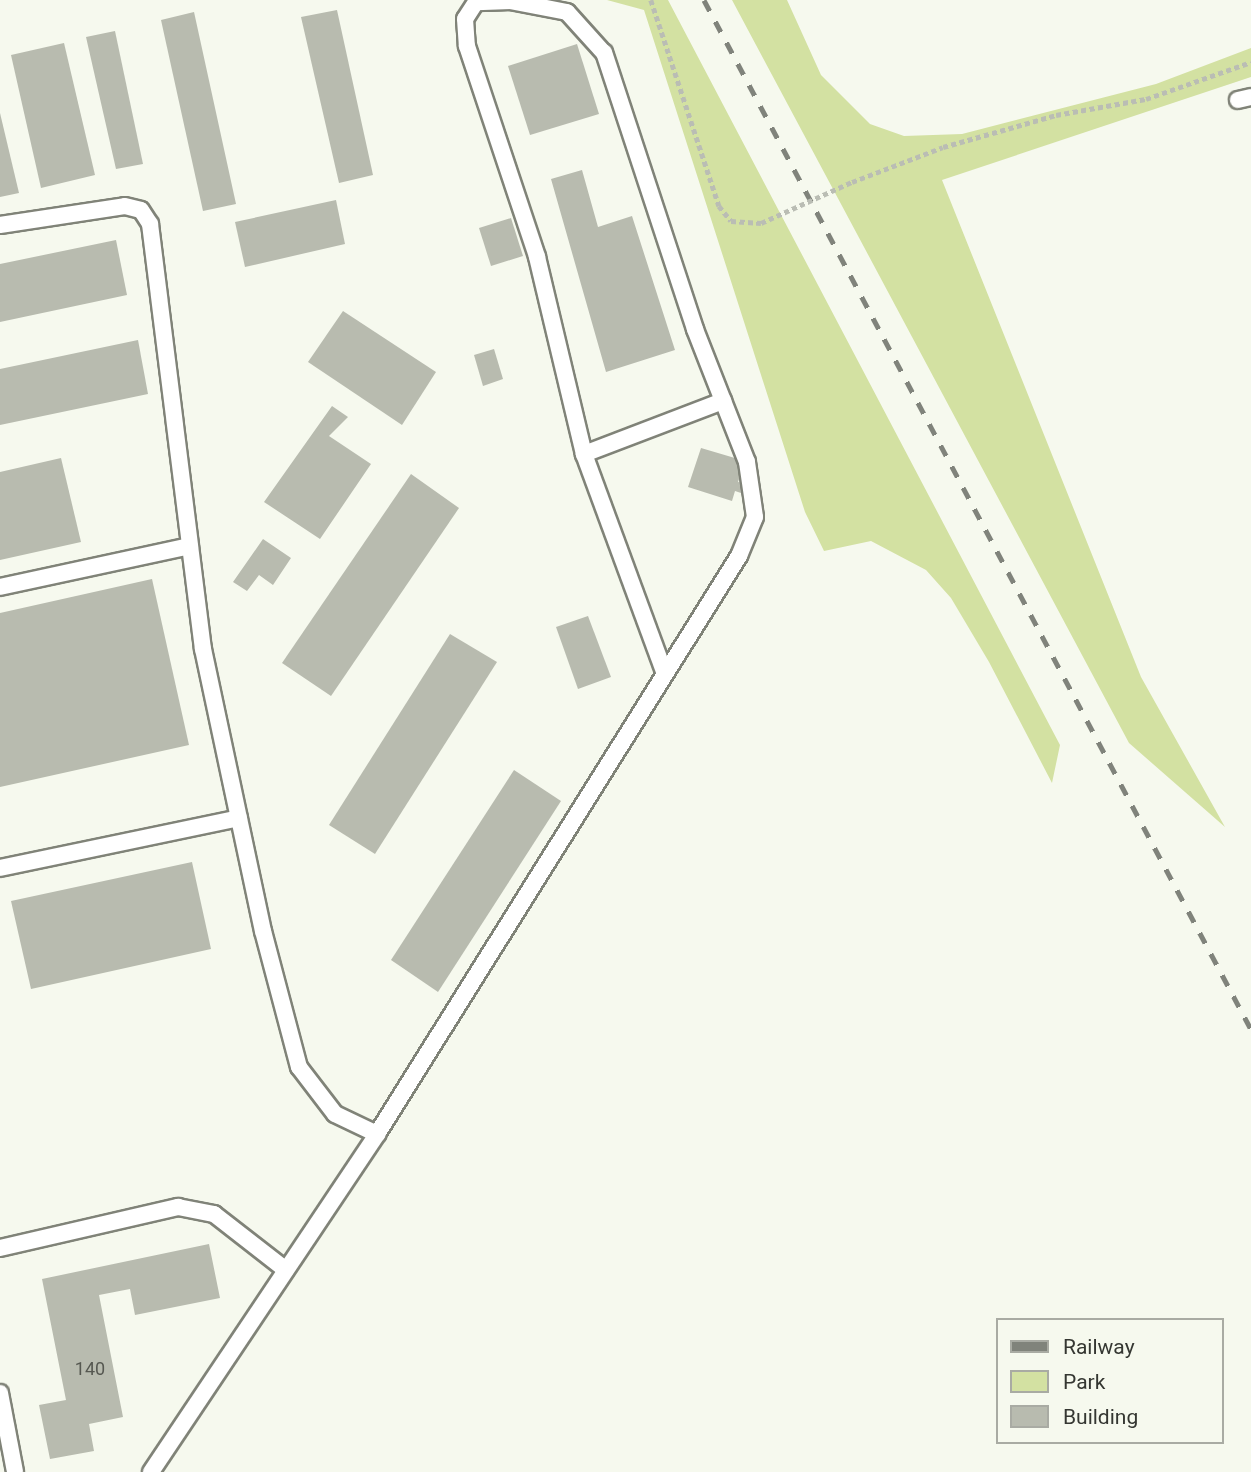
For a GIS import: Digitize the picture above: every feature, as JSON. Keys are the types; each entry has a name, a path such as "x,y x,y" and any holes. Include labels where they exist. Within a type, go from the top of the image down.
{"lane":[{"path":"151,1472 377,1134 739,556 755,517 747,462 723,401 604,53 567,12 512,1 476,2 465,19 467,46 537,257 584,454 664,672"},
{"path":"0,225 125,206 141,211 150,224 203,649 239,818 299,1067 335,1114 377,1134"},
{"path":"584,454 723,401"},
{"path":"0,587 190,546"},
{"path":"0,868 239,818"},
{"path":"0,1248 178,1208 214,1214 286,1270"},
{"path":"0,1393 15,1472"}],"path":[{"path":"651,0 719,206 731,221 761,223 883,170 1056,115 1146,99 1251,62"}],"green space":[{"path":"607,0 668,0 1060,745 1052,783 989,662 951,598 926,570 871,541 824,551 805,512 644,10"},
{"path":"732,0 787,0 821,75 870,124 904,136 962,134 1156,84 1251,48 1251,77 942,180 1141,677 1225,827 1129,743"}],"building":[{"path":"337,10 373,175 339,183 301,17"},
{"path":"194,12 236,204 203,211 161,20"},
{"path":"115,31 143,164 116,169 86,37"},
{"path":"64,43 95,175 41,188 11,55"},
{"path":"577,44 599,114 530,135 508,66"},
{"path":"0,113 19,193 0,197"},
{"path":"582,170 598,227 632,216 675,350 606,372 551,179"},
{"path":"336,200 345,244 245,267 235,222"},
{"path":"511,218 523,256 491,266 479,228"},
{"path":"116,240 127,295 0,322 0,264"},
{"path":"343,311 436,372 402,425 308,362"},
{"path":"138,340 148,394 0,425 0,369"},
{"path":"494,349 503,379 483,386 474,355"},
{"path":"332,406 348,417 329,436 371,464 320,539 264,502"},
{"path":"701,448 745,461 738,482 747,484 744,494 735,491 732,501 688,487"},
{"path":"61,458 81,542 0,560 0,472"},
{"path":"411,474 459,508 331,696 282,663"},
{"path":"263,539 291,558 273,585 259,575 247,591 233,582"},
{"path":"152,579 189,745 0,787 0,613"},
{"path":"588,616 611,677 578,689 556,627"},
{"path":"450,634 497,662 375,854 329,825"},
{"path":"514,770 561,801 438,992 391,960"},
{"path":"192,862 211,949 31,989 11,901"},
{"path":"209,1244 220,1298 135,1315 130,1289 99,1295 123,1417 89,1424 94,1451 50,1459 39,1405 66,1400 42,1279"}],"railway":[{"path":"704,0 1251,1029"}]}
